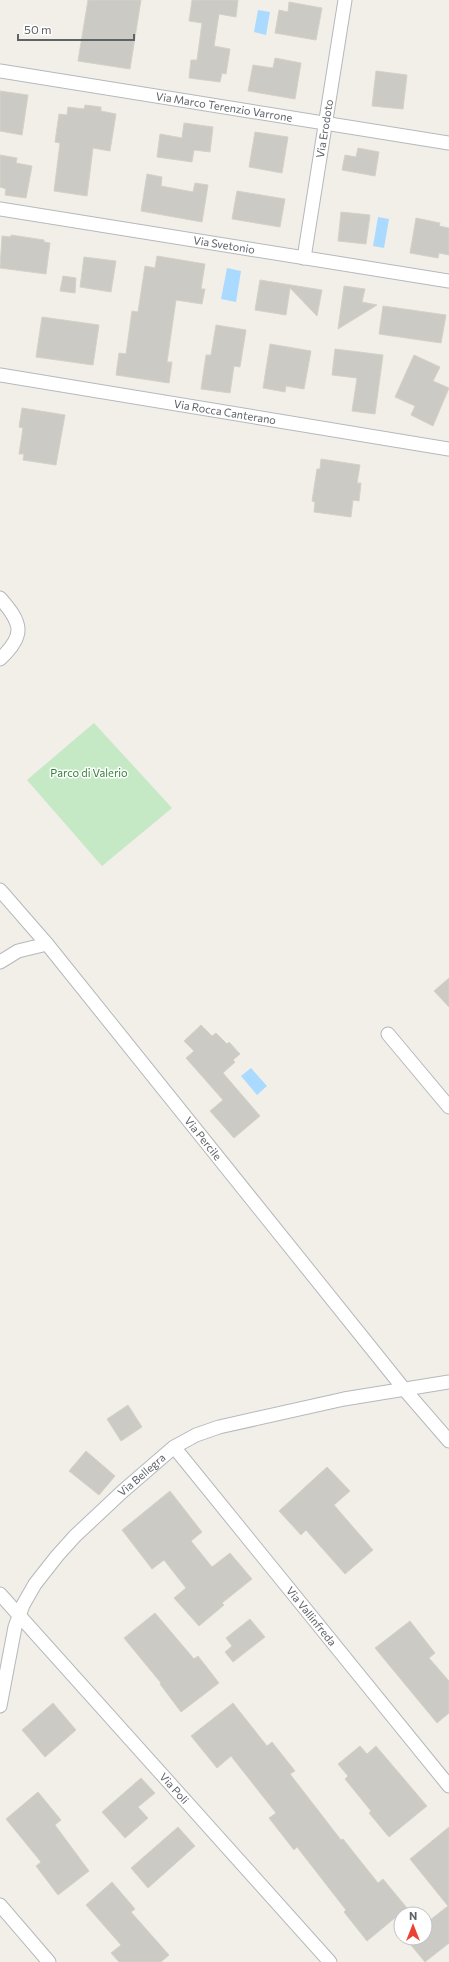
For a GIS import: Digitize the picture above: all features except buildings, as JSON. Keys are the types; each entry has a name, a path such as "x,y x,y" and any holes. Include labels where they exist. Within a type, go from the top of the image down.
{"street":[{"name":"Via Erodoto","path":"304,258 345,0"},
{"name":"Via Marco Terenzio Varrone","path":"0,71 449,143"},
{"name":"Via Svetonio","path":"0,209 449,281"},
{"name":"Via Rocca Canterano","path":"0,375 449,449"},
{"path":"0,598 15,617 19,626 17,640 0,659"},
{"name":"Via Percile","path":"0,890 47,944 404,1389 449,1441"},
{"path":"0,962 18,951 47,944"},
{"path":"388,1034 449,1107"},
{"name":"Via Bellegra","path":"0,1706 10,1650 19,1615 35,1584 57,1556 112,1501 174,1447 189,1438 212,1429 344,1399 449,1382"},
{"name":"Via Vallinfreda","path":"174,1447 449,1786"},
{"name":"Via Poli","path":"0,1594 330,1962"},
{"path":"0,1905 49,1962"}],"green space":[{"name":"Parco di Valerio","path":"94,723 172,808 102,866 27,780"}],"water":[{"path":"258,10 270,12 266,35 254,32"},
{"path":"378,217 389,219 384,248 373,246"},
{"path":"227,268 241,271 236,302 221,299"},
{"path":"251,1068 267,1086 257,1095 241,1076"}]}
